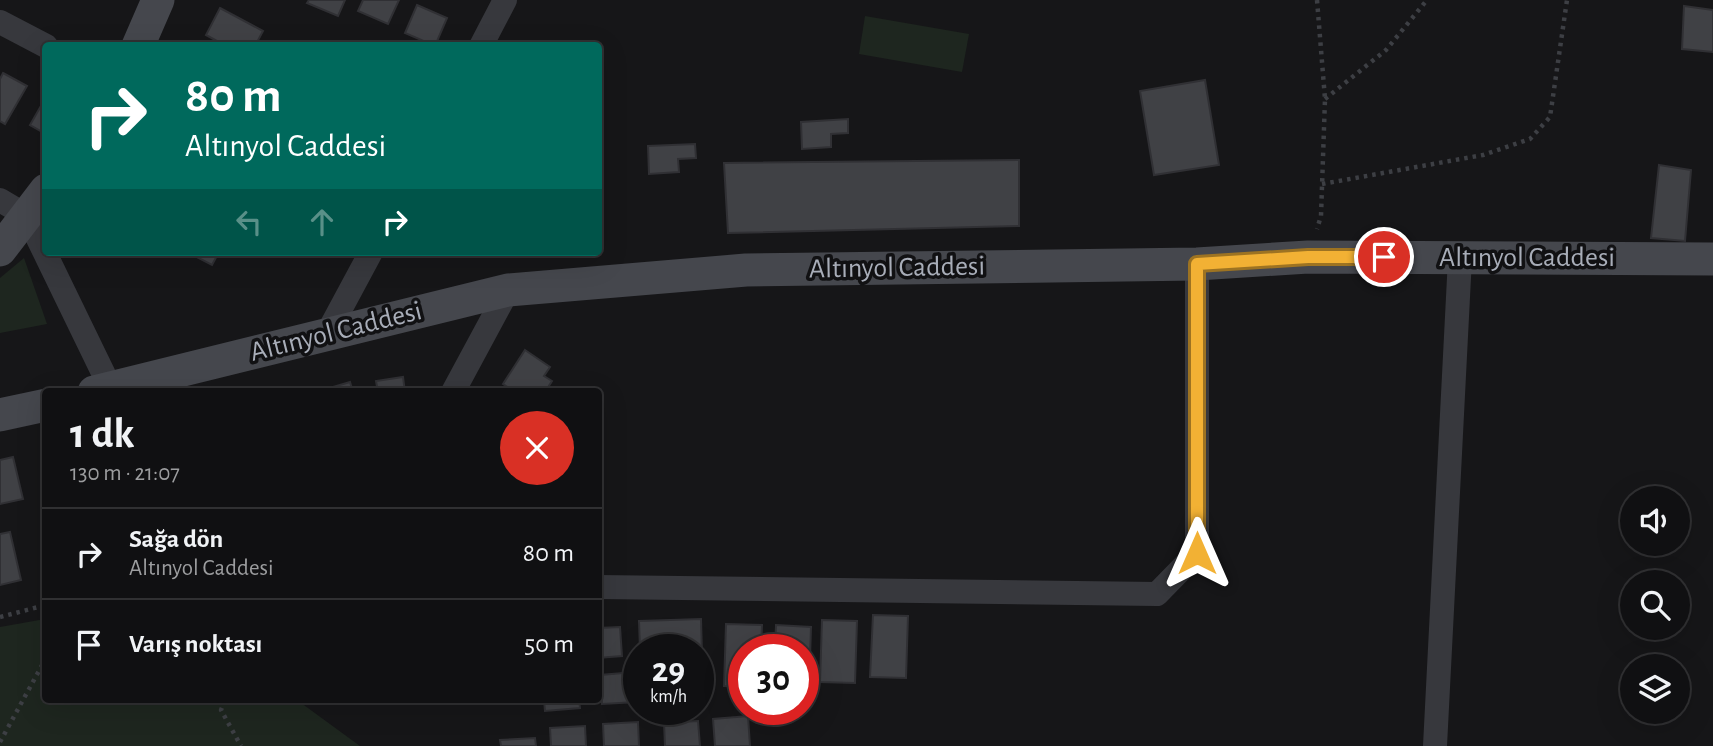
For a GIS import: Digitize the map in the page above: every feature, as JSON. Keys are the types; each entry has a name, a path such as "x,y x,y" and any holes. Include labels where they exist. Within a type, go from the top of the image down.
{"main road":[{"path":"140,42 158,0"},
{"path":"0,250 24,202"},
{"name":"Altınyol Caddesi","path":"110,388 508,290 746,270 1197,264 1308,257 1713,259"},
{"path":"0,415 42,406"}],"street":[{"path":"483,42 505,0"},
{"path":"0,22 42,44"},
{"path":"24,202 42,245"},
{"path":"46,256 101,388"},
{"path":"327,334 369,256"},
{"path":"1435,746 1460,258"},
{"path":"602,587 1157,594 1197,553 1197,264"},
{"path":"455,388 508,290"}],"path":[{"path":"1308,257 1321,216 1325,99 1317,0"},
{"path":"1325,99 1386,50 1427,0"},
{"path":"1322,184 1483,155 1530,139 1550,117 1567,0"},
{"path":"0,617 42,606"},
{"path":"0,742 42,665"},
{"path":"224,703 221,710 241,746"}],"shaded area":[{"path":"865,16 969,34 962,72 859,54"},
{"path":"24,258 47,324 0,333 0,278"},
{"path":"42,620 42,703 301,703 360,746 0,746 0,627"}],"building":[{"path":"309,0 345,0 338,16 307,3"},
{"path":"363,0 399,0 388,24 358,11"},
{"path":"417,5 447,18 437,42 426,42 405,33"},
{"path":"1684,6 1713,10 1713,52 1682,49"},
{"path":"220,8 263,31 257,42 219,42 206,35"},
{"path":"3,73 27,86 5,124 0,121 0,79"},
{"path":"1205,80 1219,165 1154,175 1140,91"},
{"path":"42,104 42,132 30,125"},
{"path":"848,119 848,133 831,134 831,147 802,149 801,122"},
{"path":"695,144 696,158 678,159 679,172 649,174 648,146"},
{"path":"1019,160 1019,226 728,233 724,163"},
{"path":"1659,165 1691,170 1685,241 1651,238"},
{"path":"195,256 217,256 212,265"},
{"path":"525,350 550,367 544,376 552,381 548,388 509,388 503,384"},
{"path":"403,377 404,388 377,388 376,381"},
{"path":"350,382 352,388 330,388"},
{"path":"13,457 23,499 0,504 0,460"},
{"path":"10,532 21,580 0,585 0,534"},
{"path":"873,615 908,616 906,678 870,677"},
{"path":"701,619 701,634 639,634 639,621"},
{"path":"822,620 857,621 855,683 820,682"},
{"path":"726,624 762,625 762,634 728,634 728,686 724,686"},
{"path":"776,625 811,627 811,634 776,634"},
{"path":"620,627 622,656 602,658 602,628"},
{"path":"623,673 623,703 602,703 602,675"},
{"path":"544,703 579,703 580,708 545,711"},
{"path":"728,718 728,725 749,725 750,746 715,746 714,719"},
{"path":"603,724 638,725 639,746 604,746"},
{"path":"664,725 698,725 700,746 665,746"},
{"path":"585,726 586,746 551,746 550,728"},
{"path":"535,738 536,746 501,746 500,740"}],"route":[{"path":"1197,553 1197,264 1308,257 1384,257"}]}
